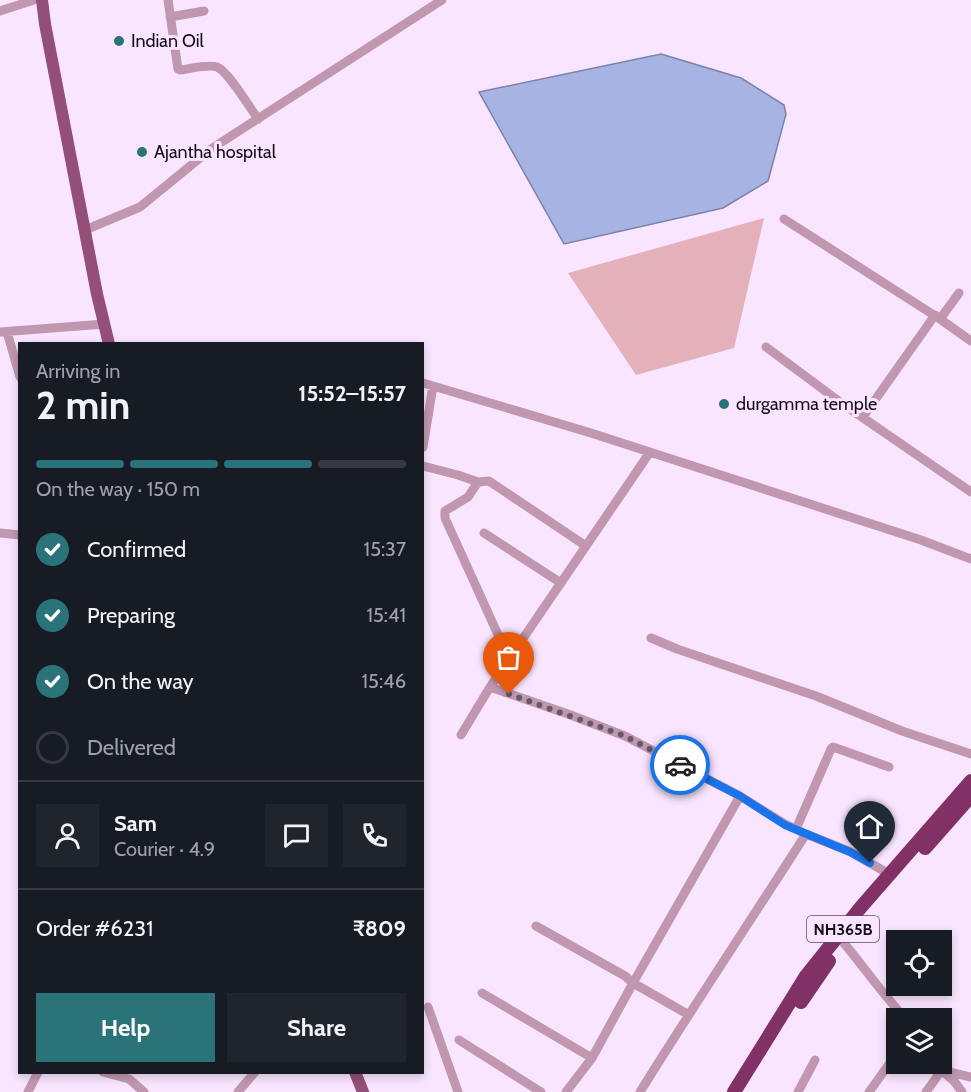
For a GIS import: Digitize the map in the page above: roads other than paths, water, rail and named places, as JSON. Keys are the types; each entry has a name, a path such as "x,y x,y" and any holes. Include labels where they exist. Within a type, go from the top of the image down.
{"highway":[{"name":"NH365B","path":"734,1092 806,976 861,907 971,781"},
{"name":"NH365B","path":"744,1092 807,992 843,942 968,804"}],"main road":[{"path":"42,0 97,294 109,342"},
{"path":"357,1074 363,1092"}],"street":[{"path":"0,11 34,0"},
{"path":"168,0 178,69 215,66 221,68 258,119"},
{"path":"85,230 140,207 211,149 442,0"},
{"path":"170,17 204,11"},
{"path":"784,219 938,317 971,341"},
{"path":"863,417 938,317 959,293"},
{"path":"18,371 4,332 105,324"},
{"path":"766,347 971,491"},
{"path":"424,435 428,385 591,433 910,536 971,559"},
{"path":"461,735 490,687 650,452"},
{"path":"424,466 478,482 489,481 586,546"},
{"path":"478,482 468,497 445,511 445,518 510,659"},
{"path":"0,533 18,536"},
{"path":"484,533 561,583"},
{"path":"651,638 816,696 902,731 971,754"},
{"path":"490,687 625,736 740,796 767,814 806,834 850,852 889,874"},
{"path":"796,829 833,747 889,767"},
{"path":"566,1092 592,1058 740,796"},
{"path":"640,1092 806,834"},
{"path":"536,926 689,1015"},
{"path":"843,942 897,1008"},
{"path":"483,993 592,1058"},
{"path":"428,1007 458,1092"},
{"path":"459,1040 541,1092"},
{"path":"798,1092 815,1060"},
{"path":"869,1092 886,1068"},
{"path":"952,1070 971,1077"},
{"path":"28,1092 37,1074"},
{"path":"110,1074 129,1079 144,1092"},
{"path":"238,1092 253,1074"},
{"path":"926,1092 936,1074"},
{"path":"948,1074 962,1092"},
{"path":"521,1092 527,1083"}],"water":[{"path":"661,54 741,78 784,105 786,114 768,181 723,208 564,244 479,92"}],"place":[{"name":"Indian Oil","path":"119,41"},
{"name":"Ajantha hospital","path":"142,152"},
{"name":"durgamma temple","path":"724,404"}]}
